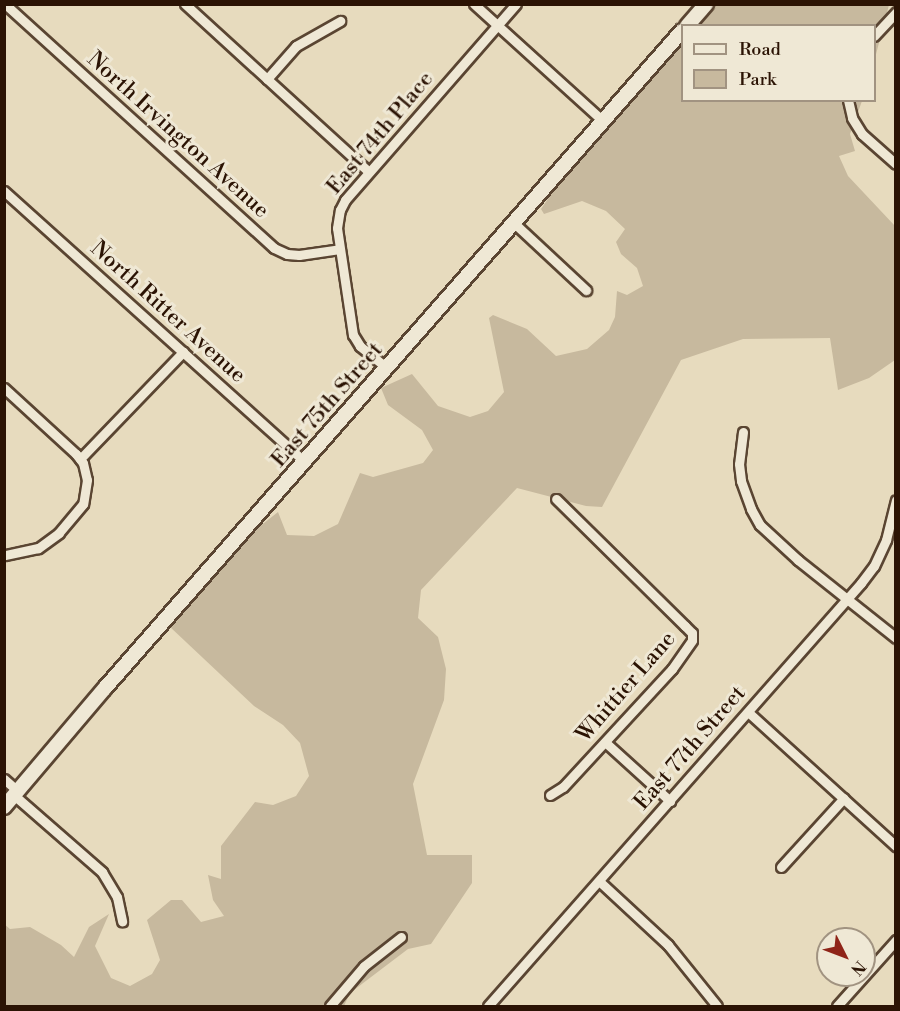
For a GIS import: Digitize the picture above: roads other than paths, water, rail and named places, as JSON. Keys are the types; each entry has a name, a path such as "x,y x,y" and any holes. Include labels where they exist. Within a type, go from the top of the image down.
{"street":[{"name":"North Irvington Avenue","path":"5,4 274,248 287,255 340,249"},
{"path":"185,4 369,172"},
{"path":"474,4 603,121"},
{"name":"East 74th Place","path":"387,368 360,346 353,335 337,228 340,210 369,172 516,4"},
{"path":"689,24 706,4"},
{"path":"876,34 896,12"},
{"path":"267,79 299,44 340,21"},
{"name":"East 75th Street","path":"4,807 101,693 681,32"},
{"path":"848,102 852,118 862,135 896,164"},
{"name":"North Ritter Avenue","path":"4,190 305,462"},
{"path":"513,222 586,290"},
{"path":"80,459 183,352"},
{"path":"4,388 80,459 87,480 85,500 76,515 59,533 38,548 4,555"},
{"path":"743,432 740,449 741,482 757,520 771,537 896,638"},
{"name":"Whittier Lane","path":"550,795 561,789 672,669 692,640 692,633 556,499"},
{"name":"East 77th Street","path":"488,1006 847,599 877,560 886,540 896,500"},
{"path":"748,712 896,846"},
{"path":"605,742 670,801"},
{"path":"4,779 17,794 102,872 117,897 122,921"},
{"path":"781,867 844,798"},
{"path":"599,881 668,945 717,1006"},
{"path":"330,1006 364,966 401,936"},
{"path":"837,1006 896,940"}]}
